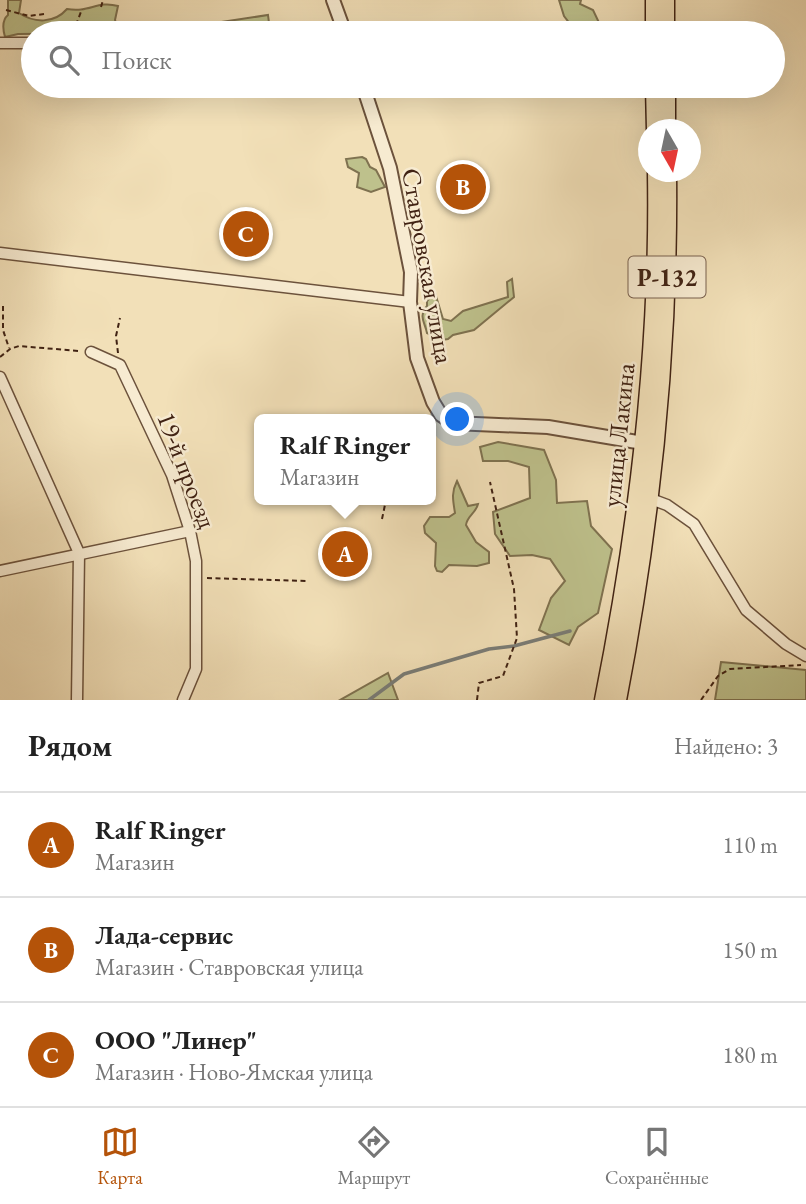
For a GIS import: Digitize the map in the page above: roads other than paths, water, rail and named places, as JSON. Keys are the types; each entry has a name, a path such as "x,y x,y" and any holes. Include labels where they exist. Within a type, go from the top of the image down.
{"highway":[{"path":"654,0 654,21"},
{"path":"666,0 666,21"},
{"path":"654,98 655,119"},
{"path":"667,98 667,119"},
{"name":"улица Лакина","path":"603,700 629,558 650,379 657,237 656,182"},
{"name":"улица Лакина","path":"618,700 634,618 651,499 663,382 668,182"}],"street":[{"path":"332,0 340,21"},
{"path":"0,44 21,43"},
{"name":"Ставровская улица","path":"367,98 390,168 411,272 410,302 417,358 433,402 441,415 453,423 548,427 643,443"},
{"path":"0,253 410,302"},
{"name":"19-й проезд","path":"90,352 120,365 172,475 190,531 196,561 196,669 183,700"},
{"path":"0,377 79,553 77,700"},
{"path":"651,499 667,505 694,524 746,610 786,645 806,656"},
{"path":"0,571 190,531"}],"waterway":[{"path":"369,700 404,674 489,649 514,646 570,631"}],"place":[{"name":"Лада-сервис","path":"463,187"},
{"name":"ООО \"Линер\"","path":"246,234"},
{"name":"Ralf Ringer","path":"345,554"}]}
